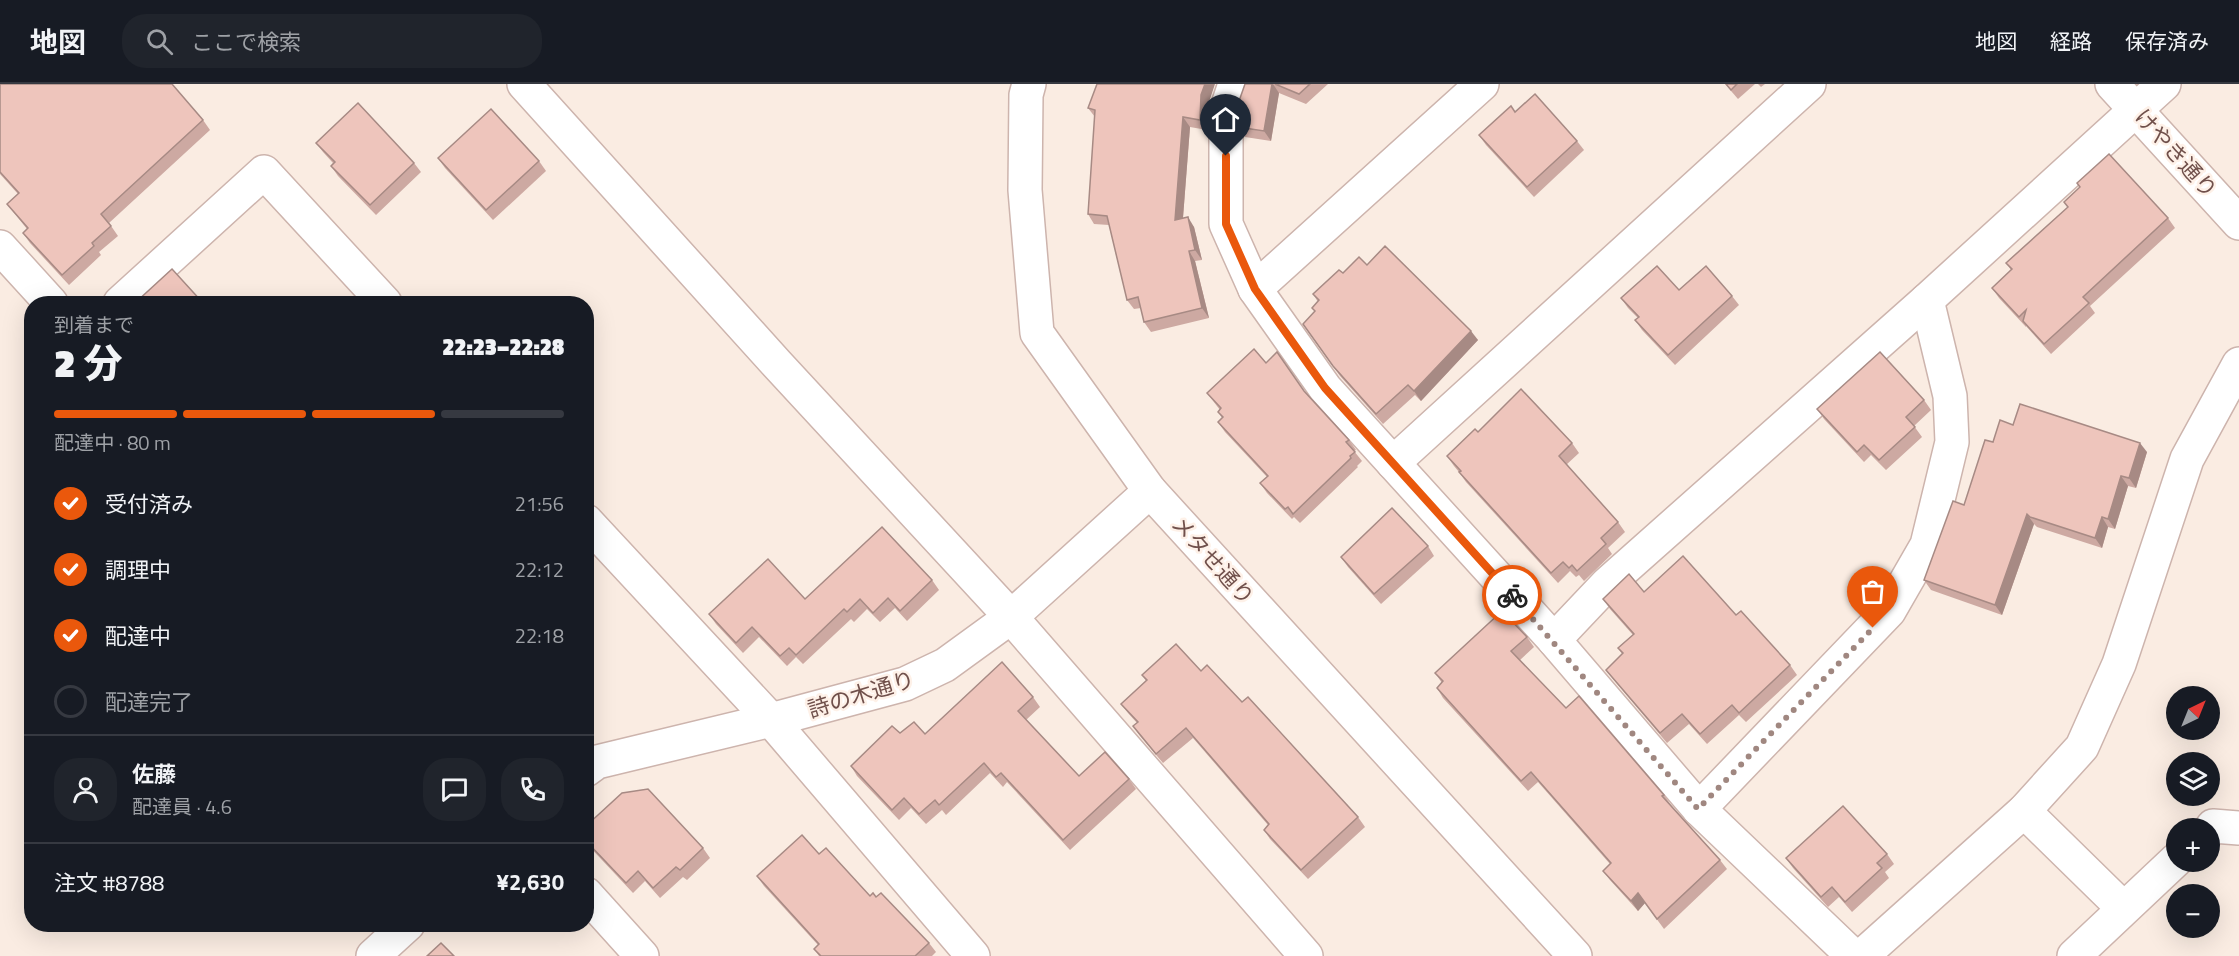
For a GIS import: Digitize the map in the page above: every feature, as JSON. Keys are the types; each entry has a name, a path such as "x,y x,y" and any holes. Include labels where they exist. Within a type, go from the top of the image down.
{"street":[{"path":"524,84 777,364 1011,617 1306,956"},
{"name":"メタせ通り","path":"1029,84 1026,95 1025,190 1037,333 1150,491 1575,956"},
{"path":"1235,84 1226,111 1226,224 1255,289 1325,388 1554,640 1698,809 1853,956"},
{"path":"1255,289 1482,84"},
{"path":"1393,463 1809,84"},
{"name":"けやき通り","path":"2112,84 2239,223"},
{"path":"1554,640 1607,584 1927,300 2164,84"},
{"path":"128,296 264,172 379,296"},
{"path":"0,247 45,296"},
{"path":"1698,809 1889,611 1927,544 1952,442 1950,396 1927,300"},
{"path":"1862,956 2024,812 2082,747 2119,664 2187,459 2239,364"},
{"name":"詩の木通り","path":"594,764 905,684 945,665 1011,617 1150,491"},
{"path":"594,530 771,720 974,956"},
{"path":"2024,812 2123,908"},
{"path":"2220,827 2239,828"},
{"path":"2074,956 2166,869"},
{"path":"594,903 642,956"},
{"path":"373,956 399,932"}],"building":[{"path":"0,84 172,84 203,120 101,214 111,226 92,243 94,246 62,275 23,233 28,228 7,204 19,193 0,172"},
{"path":"1097,84 1205,84 1201,95 1200,120 1183,117 1175,220 1188,217 1195,250 1189,251 1202,308 1144,322 1138,297 1127,300 1107,216 1088,214 1095,110 1088,108"},
{"path":"1245,84 1272,84 1264,131 1238,127 1238,104"},
{"path":"1275,84 1310,84 1299,94"},
{"path":"1726,84 1737,84 1731,90"},
{"path":"1535,94 1577,141 1527,187 1479,135 1511,106 1515,112"},
{"path":"358,103 414,163 370,205 331,166 335,162 316,143"},
{"path":"491,109 539,161 486,210 438,158"},
{"path":"2109,154 2168,218 2083,297 2089,303 2044,344 2023,321 2026,310 2019,317 1992,288 2012,269 2006,263 2068,207 2064,202 2080,187 2077,183"},
{"path":"1385,246 1471,331 1414,391 1408,385 1376,414 1333,366 1303,324 1315,311 1312,308 1319,300 1313,294 1339,270 1343,273 1359,257 1367,265"},
{"path":"1657,266 1679,290 1706,266 1732,296 1668,355 1635,320 1639,317 1621,298"},
{"path":"172,269 197,296 143,296"},
{"path":"1254,349 1266,363 1277,352 1304,391 1349,440 1346,442 1355,452 1293,514 1288,507 1285,509 1260,483 1268,476 1218,422 1223,417 1218,412 1221,408 1207,393"},
{"path":"1880,352 1924,400 1906,417 1915,427 1879,460 1864,445 1857,452 1817,409"},
{"path":"1521,389 1572,443 1559,456 1618,522 1601,538 1606,544 1577,571 1572,565 1569,568 1563,562 1551,573 1447,456 1475,429 1478,432"},
{"path":"2020,404 2140,443 2129,478 2121,476 2108,519 2102,517 2095,538 2030,517 2027,514 1995,605 1924,580 1953,501 1964,505 1985,440 1993,442 2000,420 2013,425"},
{"path":"1392,508 1428,546 1374,594 1341,557"},
{"path":"882,527 932,580 900,611 888,598 873,613 860,599 847,612 844,609 796,655 789,648 780,656 752,627 736,643 709,614 768,559 805,599"},
{"path":"1683,556 1736,615 1741,611 1790,665 1739,713 1732,705 1700,734 1682,714 1660,733 1606,670 1623,653 1618,648 1634,634 1603,599 1629,574 1644,592"},
{"path":"1502,611 1527,637 1511,651 1566,708 1579,696 1664,795 1662,796 1720,860 1657,919 1638,893 1631,901 1603,871 1611,863 1531,772 1521,781 1437,688 1443,681 1435,673"},
{"path":"1176,644 1201,671 1207,665 1242,702 1248,697 1358,817 1301,870 1264,830 1269,824 1186,728 1156,754 1133,726 1138,722 1121,704 1147,680 1142,675"},
{"path":"1002,662 1033,697 1018,711 1079,776 1105,752 1129,779 1063,840 1001,773 996,777 984,763 939,805 935,800 919,814 904,798 892,810 851,766 892,726 900,733 914,722 925,734"},
{"path":"648,789 703,848 680,870 676,867 653,888 638,871 626,883 594,849 594,819 622,793"},
{"path":"1843,806 1887,854 1877,863 1882,868 1845,902 1832,887 1821,897 1786,858"},
{"path":"802,835 819,854 826,848 870,896 873,893 876,897 881,893 929,943 915,956 821,956 814,949 819,944 757,876"},
{"path":"441,943 454,956 427,956"}],"way so far":[{"path":"1512,595 1554,640 1698,809 1873,628"}],"route":[{"path":"1226,156 1226,224 1255,289 1325,388 1512,595"}]}
